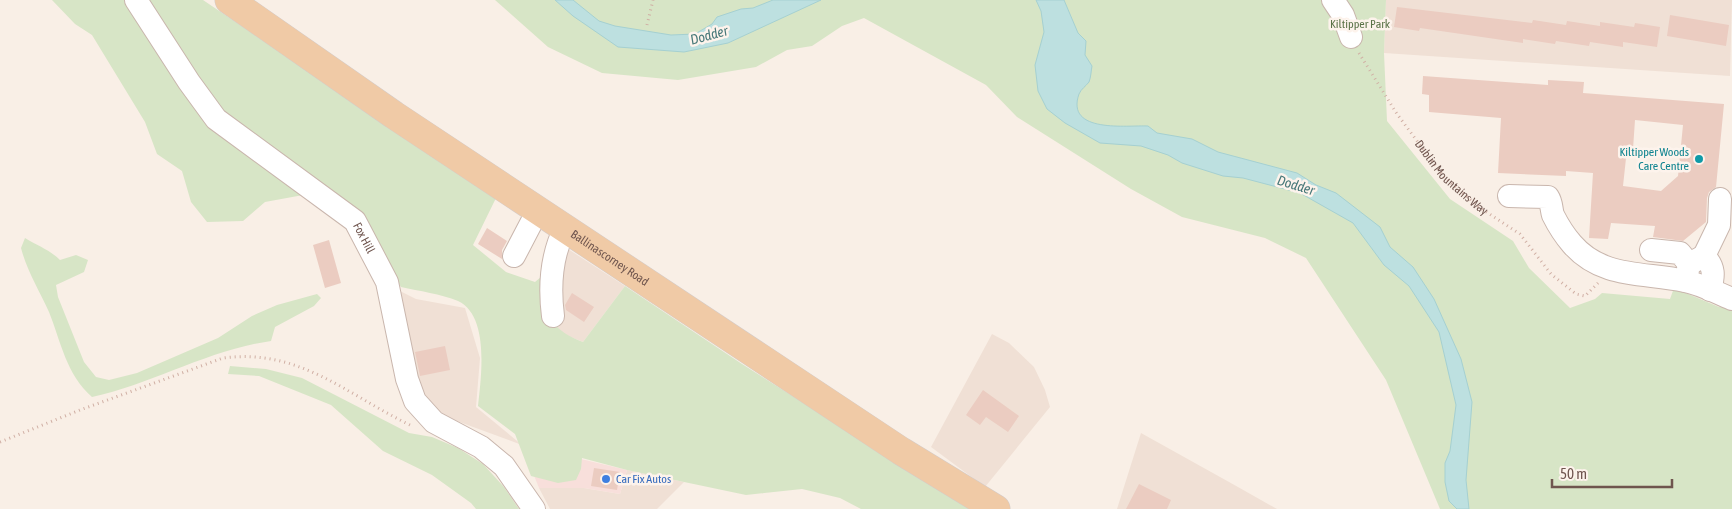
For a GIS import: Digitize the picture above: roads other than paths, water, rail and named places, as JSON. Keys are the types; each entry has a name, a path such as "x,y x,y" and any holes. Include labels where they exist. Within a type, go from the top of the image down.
{"main road":[{"name":"Ballinascorney Road","path":"229,0 394,115 901,451 996,509"}],"street":[{"name":"Fox Hill","path":"136,0 189,82 216,119 355,221 387,282 407,379 416,401 434,422 481,447 504,466 534,509"},
{"path":"1333,0 1343,15 1351,37"},
{"path":"1509,196 1548,197 1551,202 1552,214 1578,251 1605,268 1616,272 1693,267"},
{"path":"1693,267 1719,225 1720,199"},
{"path":"514,256 538,210"},
{"path":"553,316 550,294 554,256 565,228"},
{"path":"1651,250 1680,253 1710,290 1732,299"}],"water":[{"name":"Dodder","path":"555,0 573,0 599,21 615,26 671,35 695,34 712,24 717,17 741,9 753,8 773,0 821,0 728,43 684,52 618,47 573,16"},
{"name":"Dodder","path":"1036,0 1064,0 1078,33 1086,41 1085,55 1092,66 1089,82 1079,94 1077,107 1081,116 1101,125 1148,126 1157,133 1192,139 1218,152 1297,173 1316,185 1336,193 1380,227 1390,247 1413,267 1434,299 1461,359 1472,402 1466,480 1469,509 1457,509 1449,501 1445,482 1445,463 1450,451 1456,405 1439,332 1409,286 1384,265 1353,223 1300,193 1243,178 1223,176 1182,163 1168,155 1141,146 1100,143 1065,123 1047,109 1038,91 1035,65 1044,32 1041,11"}],"place":[{"name":"Kiltipper Woods Care Centre","path":"1699,159"},
{"name":"Car Fix Autos","path":"606,479"}],"park label":[{"name":"Kiltipper Park","path":"1360,24"}]}
